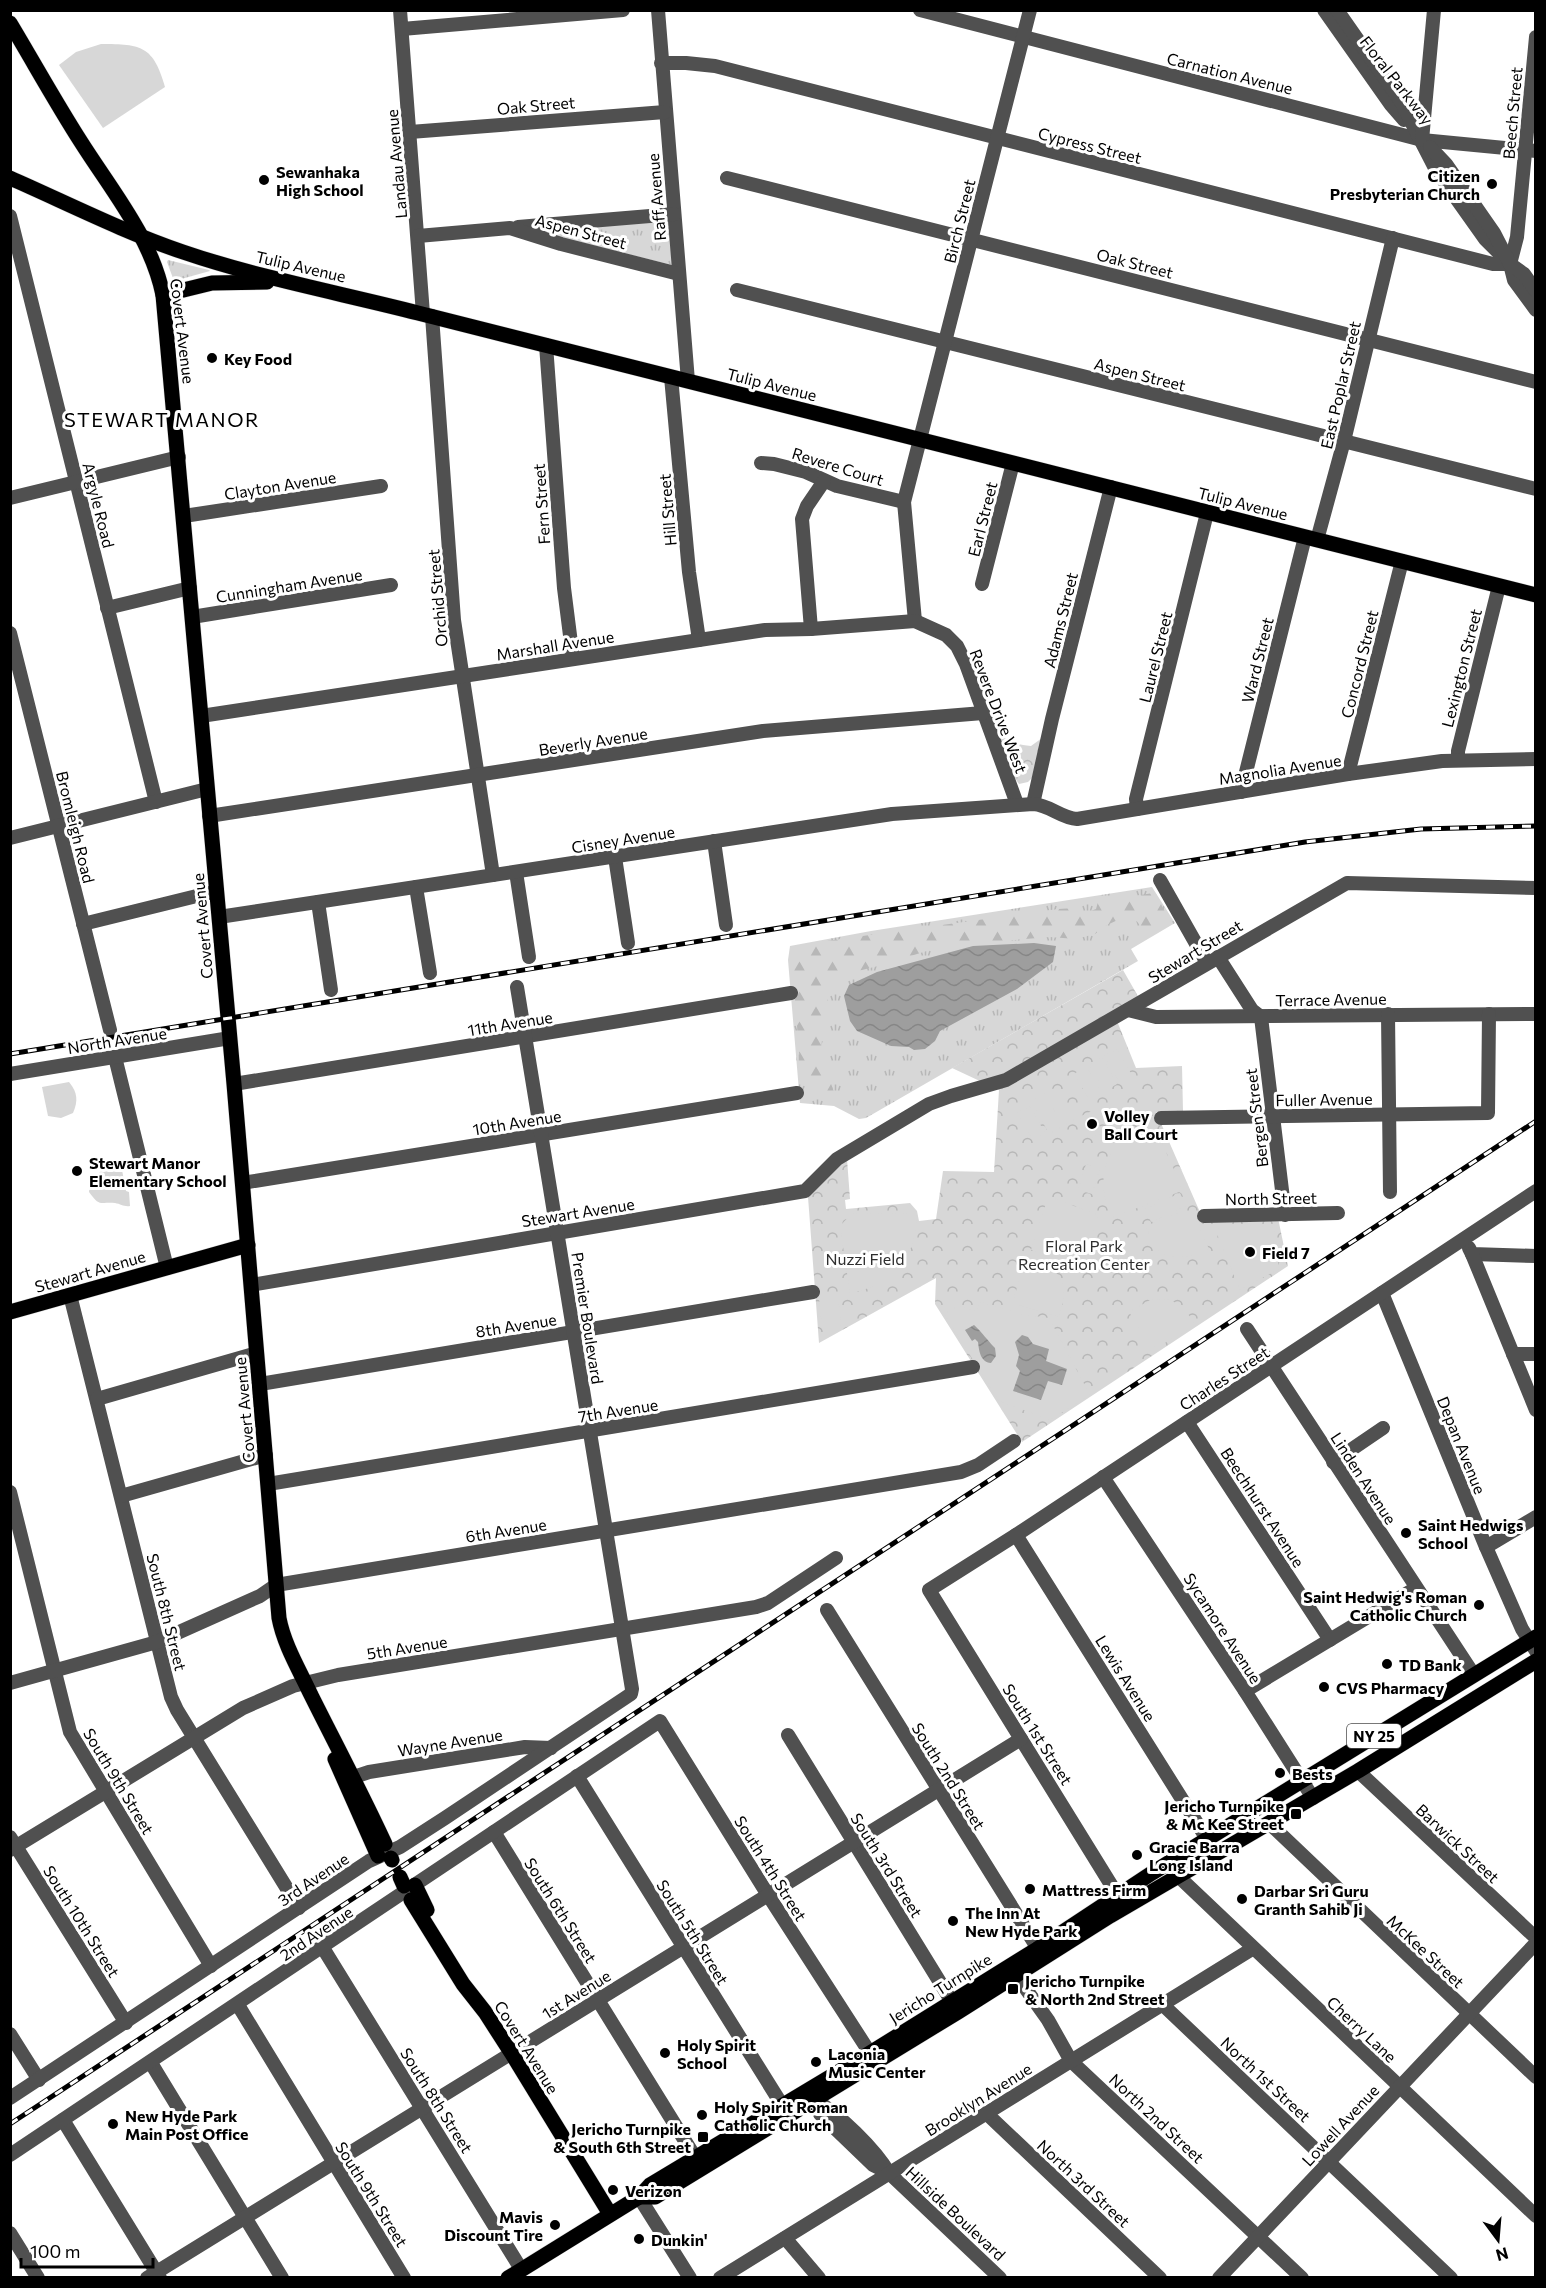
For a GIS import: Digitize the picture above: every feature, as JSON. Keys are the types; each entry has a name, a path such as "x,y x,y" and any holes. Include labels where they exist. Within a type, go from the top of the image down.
{"main road":[{"name":"Covert Avenue","path":"10,23 142,237 152,258 163,295 230,1038 276,1585 282,1631 305,1682 354,1777 387,1854"},
{"name":"Tulip Avenue","path":"10,178 142,237 203,259 1536,595"},
{"path":"163,295 212,283 289,281"},
{"name":"Stewart Avenue","path":"10,1312 248,1245"},
{"name":"Jericho Turnpike","path":"1041,1954 1118,1896 1169,1863 1474,1675 1533,1643"},
{"name":"Jericho Turnpike","path":"515,2273 639,2197 650,2185 695,2157 811,2095 1041,1954 1313,1798 1536,1661"},
{"path":"1364,1767 1395,1740 1447,1703 1449,1699 1446,1692"},
{"path":"322,1716 342,1775 387,1854"},
{"path":"407,1883 469,1976 485,2012"},
{"name":"Covert Avenue","path":"411,1900 460,1979 512,2054 610,2214"},
{"name":"Jericho Turnpike","path":"811,2095 870,2053 955,2007"},
{"name":"Jericho Turnpike","path":"639,2197 655,2197 785,2110"}],"street":[{"name":"Landau Avenue","path":"400,10 418,236 428,315"},
{"path":"402,28 623,10"},
{"name":"Raff Avenue","path":"657,10 688,381"},
{"name":"Carnation Avenue","path":"920,10 1422,140 1530,151"},
{"name":"Birch Street","path":"921,440 1030,10"},
{"name":"Floral Parkway","path":"1324,10 1400,100 1436,170 1467,204 1485,239 1510,264 1524,274 1536,291"},
{"name":"Floral Parkway","path":"1337,10 1367,61"},
{"path":"1422,140 1434,10"},
{"name":"Beech Street","path":"1510,264 1530,151 1536,37"},
{"name":"Cypress Street","path":"661,63 715,66 1493,264 1510,264"},
{"name":"Oak Street","path":"410,132 665,112"},
{"name":"Oak Street","path":"727,178 1536,382"},
{"name":"Aspen Street","path":"418,236 674,214"},
{"name":"Argyle Road","path":"10,216 156,802"},
{"name":"Aspen Street","path":"510,228 561,244 679,274"},
{"name":"East Poplar Street","path":"1311,538 1344,441 1393,238"},
{"name":"Floral Parkway","path":"1510,264 1514,280 1536,310"},
{"name":"Aspen Street","path":"737,290 1536,489"},
{"name":"Orchid Street","path":"428,315 454,620 493,875"},
{"name":"Fern Street","path":"546,345 564,588 573,659"},
{"name":"Hill Street","path":"671,377 689,572 699,640"},
{"path":"915,621 904,502 921,440"},
{"path":"10,498 179,457"},
{"name":"Earl Street","path":"982,584 1013,463"},
{"name":"Revere Court","path":"761,464 774,464 806,472 837,486 904,502"},
{"path":"811,629 802,519 807,506 824,481"},
{"name":"Clayton Avenue","path":"184,516 381,486"},
{"name":"Adams Street","path":"1043,761 1111,488"},
{"name":"Laurel Street","path":"1137,809 1136,799 1207,513"},
{"name":"Ward Street","path":"1240,792 1311,538"},
{"name":"Concord Street","path":"1348,774 1402,561"},
{"name":"Cunningham Avenue","path":"192,617 391,585"},
{"name":"Lexington Street","path":"1458,759 1458,751 1499,586"},
{"path":"107,608 190,588"},
{"name":"Marshall Avenue","path":"201,716 765,630 915,621"},
{"name":"Revere Drive West","path":"915,621 946,634 957,646 966,664 1017,804"},
{"name":"Bromleigh Road","path":"10,633 110,1030"},
{"name":"Beverly Avenue","path":"209,816 763,731 982,713"},
{"name":"Magnolia Avenue","path":"1033,804 1046,806 1073,819 1348,774 1458,759 1536,759"},
{"name":"Revere Drive West","path":"1033,804 1043,761"},
{"path":"10,838 207,789"},
{"name":"Cisney Avenue","path":"219,917 891,814 1033,804"},
{"path":"714,841 726,925"},
{"path":"615,857 628,943"},
{"path":"516,872 529,957"},
{"path":"1160,880 1213,960 1252,1010 1261,1017"},
{"name":"Stewart Street","path":"890,1128 939,1100 1005,1080 1349,882 1536,888"},
{"path":"416,887 430,973"},
{"path":"83,924 217,891"},
{"path":"318,902 331,990"},
{"name":"Premier Boulevard","path":"517,987 632,1689"},
{"name":"11th Avenue","path":"234,1084 791,993"},
{"name":"Terrace Avenue","path":"1128,1010 1156,1017 1536,1014"},
{"path":"1388,1014 1390,1192"},
{"name":"Fuller Avenue","path":"1161,1118 1488,1113 1489,1014"},
{"name":"Bergen Street","path":"1261,1017 1285,1215"},
{"name":"North Avenue","path":"10,1074 230,1038"},
{"path":"115,1057 167,1268"},
{"name":"10th Avenue","path":"242,1183 797,1093"},
{"name":"Stewart Avenue","path":"251,1285 805,1191 837,1159 890,1128"},
{"name":"Charles Street","path":"929,1590 1016,1535 1536,1191"},
{"name":"North Street","path":"1204,1216 1338,1213"},
{"path":"1463,1240 1472,1254 1536,1410"},
{"path":"1472,1254 1536,1256"},
{"name":"8th Avenue","path":"260,1384 813,1292"},
{"name":"Depan Avenue","path":"1382,1293 1486,1547 1533,1643"},
{"name":"South 8th Street","path":"70,1295 171,1697 299,1908"},
{"name":"Linden Avenue","path":"1247,1329 1474,1675"},
{"path":"97,1399 257,1353"},
{"path":"1513,1354 1536,1354"},
{"name":"7th Avenue","path":"268,1484 973,1367"},
{"name":"Beechhurst Avenue","path":"1187,1422 1330,1640"},
{"path":"1333,1462 1383,1428"},
{"name":"6th Avenue","path":"10,1683 157,1642 260,1596 276,1585 961,1472 978,1465 1014,1441"},
{"path":"121,1496 266,1455"},
{"name":"Sycamore Avenue","path":"1103,1477 1313,1798"},
{"name":"South 9th Street","path":"10,1492 70,1732 211,1966"},
{"path":"1486,1547 1536,1517"},
{"name":"Lewis Avenue","path":"1016,1535 1207,1839"},
{"name":"5th Avenue","path":"12,1844 105,1792 243,1708 305,1682 762,1606 836,1558"},
{"path":"1245,1691 1416,1588"},
{"name":"South 1st Street","path":"929,1590 1118,1896"},
{"name":"South 2nd Street","path":"827,1610 1041,1954"},
{"name":"3rd Avenue","path":"10,2098 299,1908 407,1842 626,1699 632,1689"},
{"name":"South 4th Street","path":"638,1736 660,1721 870,2053"},
{"name":"South 3rd Street","path":"788,1735 955,2007"},
{"name":"2nd Avenue","path":"10,2155 323,1948 407,1883 494,1832 638,1736"},
{"name":"1st Avenue","path":"155,2276 245,2217 1022,1739"},
{"name":"Wayne Avenue","path":"354,1777 369,1772 525,1747 551,1748"},
{"name":"Barwick Street","path":"1364,1767 1536,1938"},
{"name":"South 5th Street","path":"577,1776 785,2110"},
{"name":"McKee Street","path":"1269,1823 1536,2076"},
{"name":"South 6th Street","path":"494,1832 695,2157"},
{"name":"South 10th Street","path":"12,1844 126,2022"},
{"name":"Cherry Lane","path":"1169,1863 1178,1876 1252,1949 1536,2216"},
{"name":"Lowell Avenue","path":"1219,2277 1536,1943"},
{"name":"South 8th Street","path":"323,1948 422,2108 515,2273"},
{"name":"Brooklyn Avenue","path":"720,2277 1252,1949"},
{"name":"North 2nd Street","path":"1013,1971 1047,2020 1071,2061 1302,2277"},
{"name":"North 1st Street","path":"1162,2004 1451,2277"},
{"name":"South 9th Street","path":"238,2005 404,2277"},
{"path":"10,2034 39,2080"},
{"path":"151,2063 282,2277"},
{"name":"Hillside Boulevard","path":"811,2095 828,2107 881,2158 889,2173 1000,2277"},
{"name":"North 3rd Street","path":"986,2113 1160,2277"},
{"path":"63,2120 155,2276"},
{"path":"639,2197 690,2277"},
{"path":"10,2233 38,2277"},
{"path":"785,2238 819,2277"}],"green space":[{"path":"101,44 127,45 144,50 156,63 165,87 103,128 59,65 76,52"},
{"path":"669,219 672,265 530,230"},
{"path":"168,260 209,270 210,271 174,281"},
{"path":"997,733 1013,742 1031,746 1042,738 1032,778 1028,782 1019,784 1014,777"},
{"path":"1152,887 1175,923 1131,949 1138,961 866,1118 859,1119 834,1106 800,1103 788,960 790,946"},
{"path":"1156,894 1169,920 1167,925 1143,935 1140,925 1134,918 1122,918 1095,934 1076,939 1050,937 943,946 830,978 827,991 829,1009 823,1022 821,1055 837,1101 828,1101 801,1077 792,962 795,956 812,943 1058,909 1076,908 1083,914 1096,909 1098,902"},
{"name":"Floral Park Recreation Center","path":"1123,970 1139,998 1117,1021 1136,1068 1182,1066 1183,1111 1156,1112 1203,1219 1278,1218 1288,1266 1022,1442 935,1304 936,1278 819,1343 808,1197 826,1176 847,1159 850,1199 845,1200 846,1209 910,1203 917,1211 919,1221 936,1219 943,1171 994,1172 999,1090 952,1068"},
{"path":"1117,1049 1132,1075 1120,1083 1104,1056"},
{"path":"1102,1057 1117,1084 1105,1091 1089,1065"},
{"path":"1086,1066 1102,1093 1090,1101 1074,1074"},
{"path":"69,1082 76,1097 73,1113 61,1118 48,1116 42,1087"},
{"path":"1058,1086 1067,1101 1040,1117 1031,1101"},
{"path":"1068,1103 1077,1118 1049,1134 1041,1119"},
{"path":"1030,1106 1045,1133 1033,1140 1017,1113"},
{"name":"Volley Ball Court","path":"1092,1111 1103,1132 1092,1138 1081,1116"},
{"path":"1152,1121 1181,1185 1179,1192 1111,1218 1103,1186 1108,1160 1124,1138"},
{"path":"1086,1164 1100,1168 1092,1194 1078,1190"},
{"path":"122,1170 126,1191 129,1192 130,1206 100,1203 95,1200 89,1192 90,1182 101,1171"},
{"path":"1180,1193 1186,1206 1151,1222 1145,1209"},
{"path":"1053,1198 1098,1215 1090,1241 1077,1252 1056,1258 1031,1250 1046,1203"},
{"path":"1185,1210 1193,1213 1209,1249 1182,1257 1162,1253 1151,1241 1146,1226"},
{"name":"Nuzzi Field","path":"852,1213 916,1214 916,1229 913,1243 900,1267 878,1284 850,1293 840,1226"},
{"name":"Field 7","path":"1242,1225 1274,1228 1279,1269 1240,1290 1217,1234 1219,1227"},
{"path":"1025,1260 1045,1266 1059,1277 1064,1296 1059,1317 1018,1305 1014,1298"},
{"path":"838,1296 841,1325 822,1327 819,1298"},
{"path":"1167,1299 1183,1306 1195,1325 1158,1347 1150,1346 1129,1312 1150,1300"},
{"path":"980,1302 1021,1314 1049,1318 1090,1395 1050,1420 999,1401 944,1314 958,1306 977,1311"}],"water":[{"path":"1034,943 1056,946 1053,962 1017,989 940,1031 935,1041 925,1049 914,1050 909,1047 891,1046 857,1031 850,1021 844,996 849,985 877,972 973,946"},
{"path":"974,1325 995,1348 996,1356 991,1363 982,1358 978,1342 975,1339 972,1341 965,1330"},
{"path":"1022,1335 1028,1337 1033,1344 1049,1349 1046,1361 1067,1369 1062,1385 1048,1381 1041,1400 1013,1391 1020,1371 1016,1366 1019,1355 1015,1342"}],"railway":[{"path":"10,1054 1305,842 1421,829 1536,826"},
{"path":"10,2124 1536,1121"}],"place":[{"name":"Sewanhaka High School","path":"264,180"},
{"name":"Citizen Presbyterian Church","path":"1492,184"},
{"name":"Key Food","path":"212,358"},
{"name":"Volley Ball Court","path":"1092,1124"},
{"name":"Stewart Manor Elementary School","path":"77,1171"},
{"name":"Field 7","path":"1250,1252"},
{"name":"Saint Hedwigs School","path":"1406,1533"},
{"name":"Saint Hedwig's Roman Catholic Church","path":"1479,1605"},
{"name":"TD Bank","path":"1387,1664"},
{"name":"CVS Pharmacy","path":"1324,1687"},
{"name":"Bests","path":"1280,1773"},
{"name":"Jericho Turnpike & Mc Kee Street","path":"1296,1814"},
{"name":"Gracie Barra Long Island","path":"1137,1855"},
{"name":"Mattress Firm","path":"1030,1889"},
{"name":"Darbar Sri Guru Granth Sahib Ji","path":"1242,1899"},
{"name":"The Inn At New Hyde Park","path":"953,1921"},
{"name":"Jericho Turnpike & North 2nd Street","path":"1013,1989"},
{"name":"Holy Spirit School","path":"665,2053"},
{"name":"Laconia Music Center","path":"816,2062"},
{"name":"Holy Spirit Roman Catholic Church","path":"702,2115"},
{"name":"New Hyde Park Main Post Office","path":"113,2124"},
{"name":"Jericho Turnpike & South 6th Street","path":"703,2137"},
{"name":"Verizon","path":"613,2190"},
{"name":"Mavis Discount Tire","path":"555,2225"},
{"name":"Dunkin'","path":"639,2239"}],"district":[{"name":"STEWART MANOR","path":"162,419"}]}
